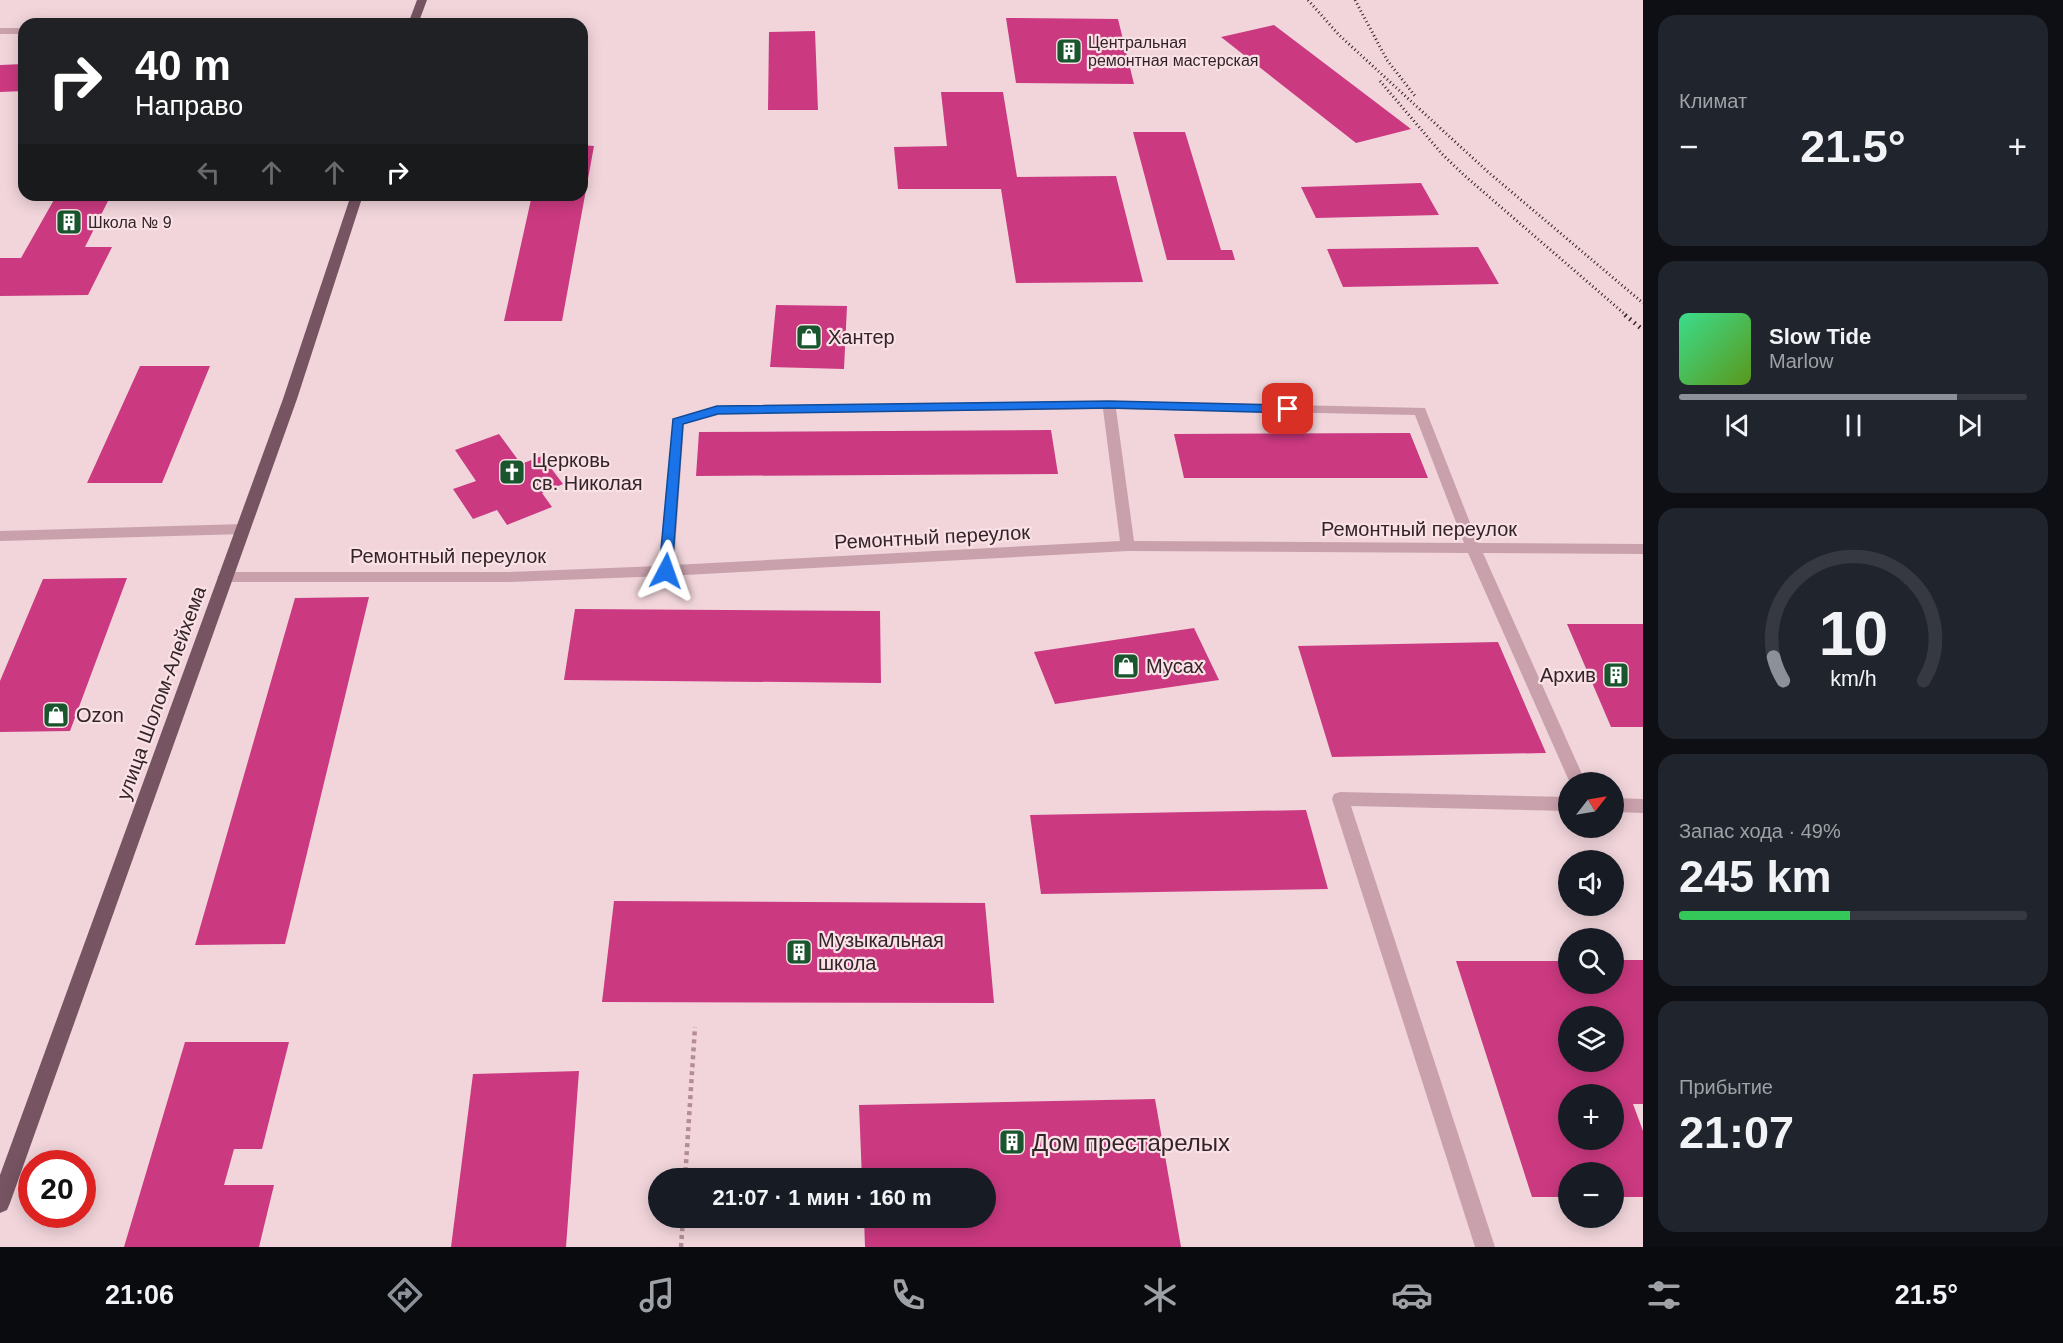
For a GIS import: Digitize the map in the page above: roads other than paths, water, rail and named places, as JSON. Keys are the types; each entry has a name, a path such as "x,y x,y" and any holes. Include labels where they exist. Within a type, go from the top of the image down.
{"main road":[{"path":"415,18 422,0"},
{"name":"улица Шолом-Алейхема","path":"0,1203 290,399 355,201"}],"street":[{"path":"0,31 18,31"},
{"path":"1109,405 1128,546"},
{"path":"666,571 678,422 717,410 1109,405 1420,411 1474,550 1573,772"},
{"path":"0,536 243,529"},
{"name":"Ремонтный переулок","path":"224,577 509,577 666,571 1128,546 1474,550 1643,549"},
{"path":"1485,1247 1340,799 1558,804"},
{"path":"1624,805 1643,806"}],"railway":[{"path":"1308,0 1339,35 1488,172 1643,303"},
{"path":"1355,0 1387,60 1415,96"},
{"path":"1380,81 1442,154 1465,176 1627,316"},
{"path":"1625,315 1643,330"}],"place":[{"name":"Центральная ремонтная мастерская","path":"1069,51"},
{"name":"Школа № 9","path":"69,222"},
{"name":"Хантер","path":"809,337"},
{"name":"Церковь св. Николая","path":"512,472"},
{"name":"Мусах","path":"1126,666"},
{"name":"Архив","path":"1616,675"},
{"name":"Ozon","path":"56,715"},
{"name":"Музыкальная школа","path":"799,952"},
{"name":"Дом престарелых","path":"1012,1142"}]}
